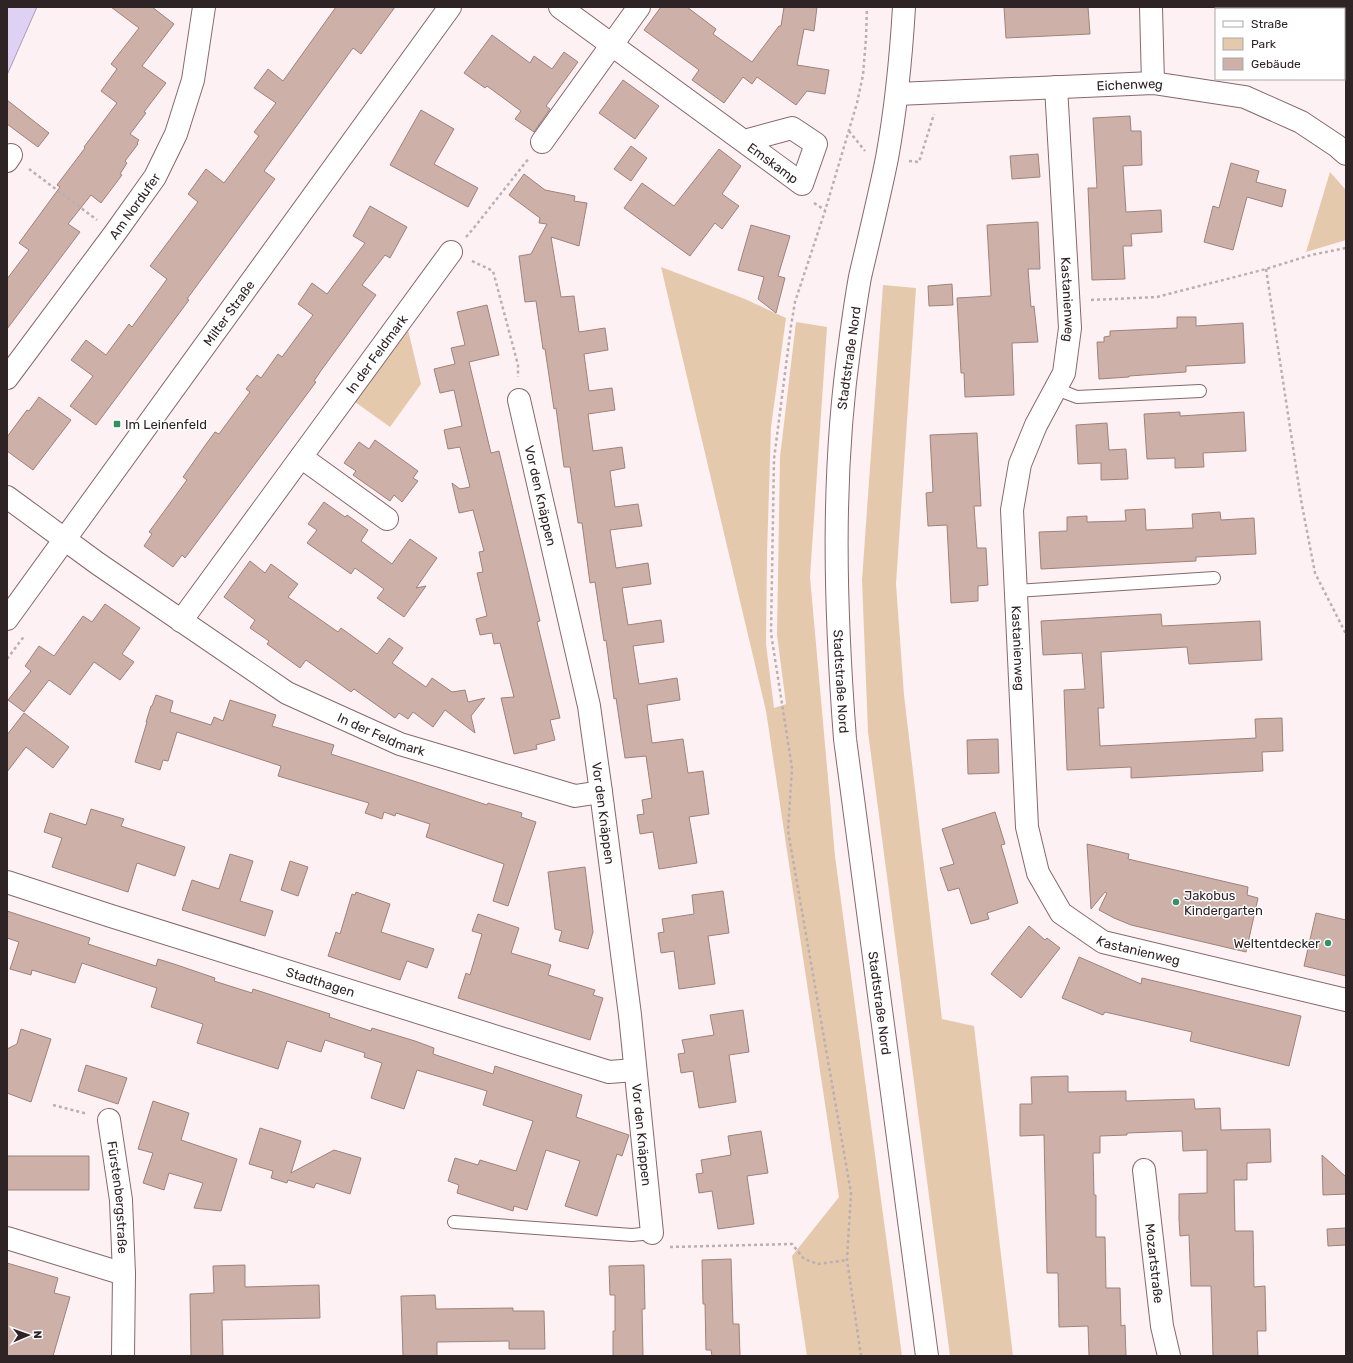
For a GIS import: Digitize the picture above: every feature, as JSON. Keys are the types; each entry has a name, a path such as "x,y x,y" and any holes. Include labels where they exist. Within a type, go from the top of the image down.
{"street":[{"name":"Am Nordufer","path":"7,378 155,177 176,134 193,80 204,7"},
{"name":"Milter Straße","path":"7,619 450,7"},
{"name":"Emskamp","path":"560,7 744,141"},
{"path":"542,142 639,7"},
{"name":"Stadtstraße Nord","path":"904,7 897,94 887,158 860,280 842,404 836,498 836,582 839,664 846,747 928,1356"},
{"path":"1151,7 1154,83"},
{"name":"Eichenweg","path":"897,94 1154,83 1245,97 1301,122 1337,146 1346,154"},
{"name":"Kastanienweg","path":"1056,86 1070,328 1064,373 1036,425 1020,464 1012,510 1027,827 1038,873 1061,913 1103,942 1346,1000"},
{"name":"In der Feldmark","path":"181,621 451,252"},
{"name":"Vor den Knäppen","path":"519,400 589,706 602,792 630,1015 652,1232"},
{"path":"301,457 387,519"},
{"path":"7,497 65,540"},
{"name":"In der Feldmark","path":"65,540 287,693 400,744 576,796 602,792"},
{"name":"Stadthagen","path":"7,882 609,1072 635,1070"},
{"name":"Fürstenbergstraße","path":"110,1120 121,1200 124,1274 123,1356"},
{"name":"Mozartstraße","path":"1144,1170 1162,1326 1169,1356"},
{"name":"Fürstenbergstraße","path":"7,1238 124,1274"}],"lane":[{"path":"1056,389 1077,397 1200,391"},
{"path":"1016,591 1214,578"},
{"path":"454,1222 632,1235 652,1232"}],"path":[{"path":"861,1356 847,1260 851,1193 788,831 792,768 770,634 774,459 790,326 795,302 825,211 857,103 863,75 867,7"},
{"path":"887,158 920,162 940,92"},
{"path":"519,400 518,365 493,271 451,252 473,230 542,142"},
{"path":"9,158 115,233"},
{"path":"1068,301 1157,297 1266,269 1311,255 1346,248"},
{"path":"1266,269 1301,500 1315,573 1346,634"},
{"path":"53,1105 110,1120"},
{"path":"652,1232 666,1247 792,1244 804,1259 818,1264 847,1260"}],"green space":[{"path":"1330,172 1346,190 1346,240 1306,252"},
{"path":"661,267 745,299 786,318 771,427 767,554 766,644 774,708 786,704 777,635 780,457 796,322 827,327 810,577 835,856 902,1356 807,1356 792,1256 839,1197 766,711"},
{"path":"883,285 916,288 896,584 904,695 942,1019 974,1026 1013,1356 950,1356 868,732 862,580"},
{"path":"408,330 421,384 390,427 355,402"}],"shaded area":[{"path":"7,7 37,7 7,75"}],"building":[{"path":"111,7 152,7 174,24 142,66 166,83 144,112 146,113 130,134 139,140 137,143 138,144 125,161 127,163 120,174 122,175 101,203 91,195 68,224 80,232 7,329 7,279 29,250 19,243 60,187 57,185 117,103 101,91 117,69 111,64 139,28"},
{"path":"336,7 395,7 361,54 353,48 264,171 275,179 187,299 189,300 96,425 70,406 93,376 71,360 86,340 106,355 129,324 132,327 167,279 150,266 198,202 188,194 206,169 224,183 259,136 254,132 276,103 254,88 268,69 283,81"},
{"path":"661,7 687,7 716,29 713,34 752,62 779,26 781,26 784,7 817,7 814,31 804,29 797,65 829,70 825,94 807,91 796,105 757,77 752,84 743,77 724,103 692,80 699,70 644,30"},
{"path":"1004,7 1088,7 1090,34 1006,38"},
{"path":"492,35 530,63 534,56 552,69 564,52 578,62 546,106 550,109 534,132 515,119 521,111 487,86 485,88 464,73"},
{"path":"623,80 659,106 635,139 599,113"},
{"path":"7,100 49,133 38,147 7,124"},
{"path":"421,110 454,129 434,164 478,188 468,207 390,165"},
{"path":"1130,116 1131,131 1141,131 1142,165 1123,166 1126,212 1161,210 1162,232 1131,234 1132,246 1123,246 1125,279 1092,280 1088,188 1097,188 1093,118"},
{"path":"631,146 647,158 631,181 614,169"},
{"path":"719,149 741,166 722,194 739,206 722,229 715,223 690,256 624,208 642,183 674,206"},
{"path":"1038,154 1040,177 1012,179 1010,156"},
{"path":"1231,163 1259,171 1256,182 1286,190 1282,207 1247,197 1233,250 1204,242 1213,206 1219,208"},
{"path":"524,174 545,190 575,196 574,201 587,203 579,246 551,237 561,297 574,296 579,332 605,328 608,350 584,354 589,391 612,388 615,410 588,414 593,451 622,447 625,468 610,471 615,507 638,504 642,526 610,530 616,568 648,563 651,584 622,588 628,625 661,620 664,642 633,646 639,684 677,678 680,700 647,705 652,743 683,739 688,773 703,771 709,814 689,817 697,863 659,869 653,832 640,834 637,815 644,814 642,800 652,798 646,756 625,758 616,698 614,699 606,640 604,641 595,582 590,583 582,523 578,523 570,467 564,467 556,408 554,409 536,301 525,302 519,256 531,254 547,224 539,223 540,218 509,195"},
{"path":"370,206 407,227 390,258 385,255 362,285 376,295 320,372 314,381 316,382 185,558 182,555 173,567 144,546 152,534 149,532 187,480 183,477 204,447 215,432 219,434 250,392 246,389 257,375 261,378 278,354 282,357 313,315 298,304 312,283 327,294 365,243 353,236"},
{"path":"1038,222 1040,269 1028,269 1031,307 1034,306 1038,342 1012,343 1014,395 965,397 964,373 961,373 957,298 991,296 987,225"},
{"path":"751,225 790,236 778,276 785,278 776,313 758,299 764,277 738,270"},
{"path":"952,284 953,305 929,306 928,286"},
{"path":"487,305 499,355 469,362 491,453 499,451 540,621 537,622 560,718 550,720 555,740 536,745 537,749 514,754 501,698 514,697 500,643 494,644 492,633 480,635 476,619 487,616 477,573 483,572 479,552 484,551 473,510 459,513 452,483 460,489 470,487 460,447 448,449 444,430 462,426 454,390 440,393 434,369 455,364 451,348 465,345 457,312"},
{"path":"1177,317 1196,317 1196,326 1243,323 1245,363 1186,366 1186,372 1099,379 1097,342 1104,342 1104,337 1110,336 1110,331 1177,328"},
{"path":"39,397 71,420 33,470 7,451 7,437 27,410 29,411"},
{"path":"1180,412 1180,416 1244,412 1246,451 1203,453 1204,467 1175,468 1175,458 1147,459 1144,414"},
{"path":"1107,423 1109,450 1126,449 1128,479 1101,480 1101,463 1078,464 1076,425"},
{"path":"977,433 981,506 974,506 977,548 986,548 988,585 978,586 978,601 951,603 947,525 928,526 926,493 933,492 930,435"},
{"path":"375,440 418,471 413,478 418,481 402,502 394,495 390,501 353,475 356,471 344,463 359,442 369,449"},
{"path":"324,502 345,517 347,515 368,530 361,541 392,564 410,539 437,558 416,588 426,586 404,617 377,598 384,589 355,568 351,574 307,543 317,530 308,524"},
{"path":"1145,509 1146,530 1193,528 1192,514 1220,512 1221,520 1254,518 1256,554 1196,557 1196,561 1041,569 1039,532 1067,531 1067,517 1087,516 1087,522 1126,521 1125,510"},
{"path":"250,561 265,573 271,564 298,584 288,597 338,632 341,628 377,654 389,638 403,648 392,663 426,687 432,678 452,692 465,690 468,702 485,698 471,716 475,733 445,710 433,727 413,712 408,719 399,713 395,718 354,689 351,692 306,660 300,668 267,644 269,641 250,628 255,620 224,597"},
{"path":"105,604 140,628 122,654 134,662 120,680 94,662 70,695 49,680 24,712 8,700 31,671 25,666 39,646 54,656 83,616 92,622"},
{"path":"1161,614 1162,626 1260,621 1262,660 1189,664 1187,647 1101,652 1104,708 1098,708 1100,746 1256,738 1255,719 1282,718 1283,751 1262,752 1263,771 1131,778 1131,767 1067,770 1064,690 1085,689 1082,653 1043,655 1041,621"},
{"path":"156,695 173,701 170,712 211,725 214,717 223,721 230,700 276,715 272,726 334,745 331,754 487,805 488,803 522,813 521,817 536,822 508,906 493,901 504,864 426,837 430,824 396,813 395,816 384,812 382,819 365,813 369,803 278,776 281,766 177,732 168,761 163,760 160,770 135,762 151,706"},
{"path":"24,713 69,747 53,768 26,747 7,772 7,735"},
{"path":"998,739 999,773 968,774 967,740"},
{"path":"91,809 124,819 121,826 185,847 175,876 137,863 128,892 52,867 62,838 44,832 50,813 86,825"},
{"path":"995,812 1005,844 1001,845 1018,903 987,913 989,919 971,924 959,888 948,891 940,868 954,864 942,829"},
{"name":"Jakobus Kindergarten","path":"1087,844 1129,854 1128,859 1248,887 1247,895 1258,898 1246,952 1131,925 1114,918 1099,910 1107,893 1105,892 1091,909"},
{"path":"230,854 253,861 240,901 273,911 265,936 182,910 192,880 219,889"},
{"path":"290,861 308,867 298,896 281,890"},
{"path":"585,867 593,932 588,949 559,941 562,931 555,929 548,872"},
{"path":"723,891 729,933 708,936 715,984 679,989 674,951 661,953 658,933 664,932 662,919 694,914 692,895"},
{"path":"356,892 390,904 381,932 434,949 427,968 407,961 400,980 328,956 336,932 340,934 352,894 355,895"},
{"path":"7,911 90,938 88,944 156,966 158,959 215,978 214,981 252,993 253,989 330,1014 329,1017 371,1031 372,1028 415,1041 434,1048 433,1054 493,1074 495,1066 582,1095 576,1117 629,1135 622,1156 617,1154 597,1216 565,1206 580,1161 546,1150 527,1210 514,1206 513,1211 457,1193 459,1185 448,1181 455,1158 478,1165 480,1160 516,1171 533,1121 483,1105 487,1091 417,1070 404,1109 371,1098 382,1063 364,1057 365,1053 325,1040 321,1052 287,1041 278,1069 197,1043 203,1024 151,1007 157,988 82,963 75,983 32,970 31,975 10,969 19,942 7,938"},
{"name":"Weltentdecker","path":"1316,913 1346,920 1346,976 1304,966"},
{"path":"478,914 519,928 511,953 551,965 548,975 595,990 593,995 603,998 590,1040 458,998 466,973 470,975 482,934 472,931"},
{"path":"1029,926 1045,940 1047,938 1060,948 1021,998 991,974"},
{"path":"1079,957 1141,984 1142,978 1301,1016 1289,1066 1190,1041 1192,1032 1105,1012 1103,1015 1062,998"},
{"path":"743,1010 749,1052 729,1055 736,1102 699,1108 693,1071 681,1073 678,1054 685,1053 682,1040 714,1035 710,1015"},
{"path":"21,1029 51,1039 31,1102 7,1093 7,1049 17,1044"},
{"path":"86,1065 127,1078 118,1104 78,1091"},
{"path":"1068,1076 1068,1092 1126,1091 1126,1101 1194,1099 1195,1109 1220,1108 1221,1130 1270,1129 1271,1162 1247,1163 1247,1180 1234,1180 1235,1231 1253,1231 1254,1287 1265,1286 1266,1331 1257,1331 1258,1356 1213,1356 1211,1286 1191,1286 1189,1235 1180,1236 1179,1219 1179,1194 1207,1193 1207,1150 1183,1151 1182,1131 1127,1133 1127,1135 1100,1136 1100,1153 1093,1153 1094,1195 1096,1195 1096,1237 1105,1237 1106,1288 1120,1288 1121,1326 1125,1325 1126,1356 1089,1356 1088,1326 1059,1327 1058,1273 1047,1273 1044,1135 1020,1136 1020,1104 1032,1104 1031,1077"},
{"path":"153,1101 189,1113 181,1140 237,1159 221,1211 194,1208 203,1183 169,1173 164,1190 143,1183 153,1153 138,1149"},
{"path":"260,1128 301,1141 291,1173 334,1150 361,1158 350,1194 316,1183 314,1188 288,1180 287,1183 271,1178 273,1171 249,1164"},
{"path":"761,1131 768,1173 747,1176 754,1224 718,1229 712,1191 699,1193 696,1174 703,1173 701,1160 731,1155 728,1136"},
{"path":"1322,1155 1346,1177 1346,1194 1323,1195"},
{"path":"7,1156 89,1156 89,1190 7,1190"},
{"path":"1346,1228 1346,1245 1328,1246 1327,1229"},
{"path":"731,1259 733,1324 739,1324 740,1356 712,1356 711,1350 706,1350 702,1260"},
{"path":"7,1263 58,1278 54,1293 70,1297 53,1356 7,1356"},
{"path":"245,1265 245,1287 319,1285 320,1318 222,1320 223,1356 191,1356 190,1294 214,1293 213,1266"},
{"path":"644,1265 645,1309 642,1309 643,1356 613,1356 615,1295 610,1295 609,1266"},
{"path":"435,1295 436,1309 513,1308 513,1311 544,1311 545,1349 509,1349 509,1341 437,1342 437,1356 403,1356 401,1296"}],"place":[{"name":"Im Leinenfeld","path":"117,424"},
{"name":"Jakobus Kindergarten","path":"1176,902"},
{"name":"Weltentdecker","path":"1328,943"}]}
